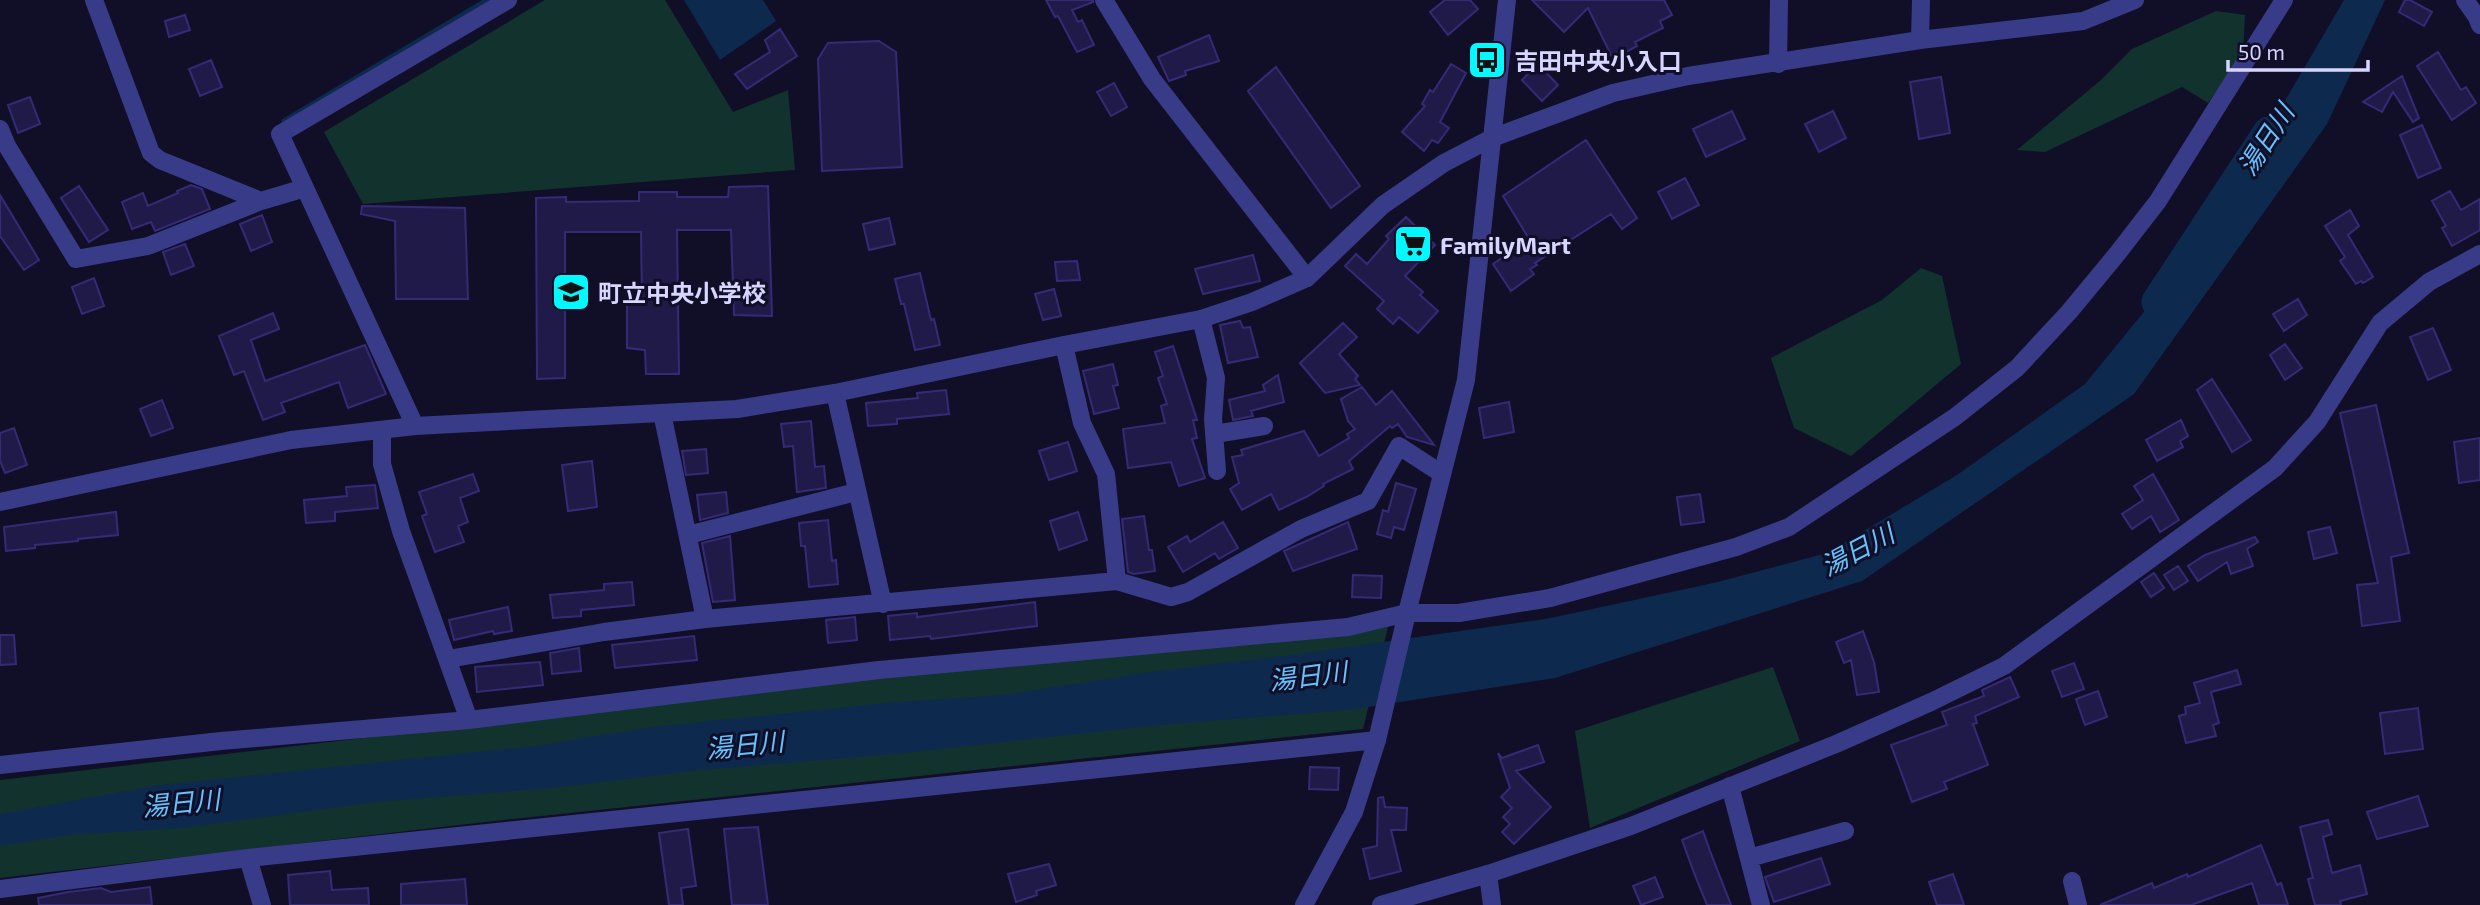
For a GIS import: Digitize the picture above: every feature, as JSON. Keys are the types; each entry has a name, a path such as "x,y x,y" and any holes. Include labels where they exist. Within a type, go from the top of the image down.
{"street":[{"path":"93,0 151,153 160,160 261,201"},
{"path":"415,426 280,134 508,0"},
{"path":"1104,0 1152,79 1307,278"},
{"path":"1304,905 1354,812 1379,734 1466,380 1507,0"},
{"path":"1778,64 1779,0"},
{"path":"1920,40 1921,0"},
{"path":"0,502 291,440 415,426 737,409 835,393 1201,319 1262,298 1307,278 1384,205 1444,163 1492,138 1613,93 1688,76 1920,40 2083,21 2135,0"},
{"path":"0,765 221,741 469,720 879,670 1348,626 1407,613 1459,614 1550,598 1736,547 1788,527 1955,417 2017,368 2069,312 2158,201 2284,0"},
{"path":"2465,0 2480,25"},
{"path":"0,129 6,146 76,259 148,246 261,201 305,188"},
{"path":"1381,905 1488,874 1632,826 1920,708 2004,666 2275,468 2317,422 2380,324 2429,282 2480,254"},
{"path":"1201,319 1216,378 1214,434 1217,471"},
{"path":"1064,345 1082,423 1106,474 1117,581"},
{"path":"835,393 883,604"},
{"path":"662,413 705,619"},
{"path":"1214,434 1264,426"},
{"path":"382,430 382,464 401,531 469,720"},
{"path":"448,659 604,632 705,619 1117,581 1171,597 1188,592 1301,529 1368,501 1399,446 1442,474"},
{"path":"688,535 856,492"},
{"path":"0,889 248,858 1379,734"},
{"path":"1730,786 1761,905"},
{"path":"1749,858 1844,831"},
{"path":"248,858 262,905"},
{"path":"1488,874 1492,905"},
{"path":"2072,881 2078,905"}],"green space":[{"path":"545,0 665,0 733,112 788,90 795,170 363,204 324,132"},
{"path":"2216,11 2245,15 2243,53 2208,103 2182,87 2045,152 2017,150 2101,80 2132,49"},
{"path":"1921,268 1942,276 1961,364 1851,456 1794,428 1771,358 1882,300"},
{"path":"1388,627 1363,729 494,821 0,878 0,780 485,724 879,670 1138,651"},
{"path":"1773,667 1800,741 1590,828 1575,731"}],"water":[{"path":"684,0 763,0 776,21 720,60"},
{"path":"2344,0 2385,0 2327,124 2134,394 1862,581 1555,678 1348,710 1160,725 905,753 702,770 553,788 376,802 183,828 70,835 0,846 0,814 159,785 535,746 652,727 897,702 1003,695 1151,672 1546,619 1718,582 1827,553 1957,475 2085,384 2205,237"}],"building":[{"path":"1046,0 1093,0 1072,10 1078,22 1082,20 1094,45 1077,52 1058,16 1055,17"},
{"path":"1445,0 1470,0 1478,9 1448,35 1430,12"},
{"path":"1532,0 1664,0 1672,15 1660,21 1663,28 1635,42 1637,46 1613,59 1588,8 1564,32"},
{"path":"2405,0 2432,12 2424,26 2399,12"},
{"path":"185,15 190,30 169,37 165,21"},
{"path":"780,29 797,56 747,89 735,74 770,52 765,40"},
{"path":"1209,35 1219,61 1185,71 1186,75 1169,81 1158,57"},
{"path":"879,41 896,52 902,167 822,171 818,59 828,43"},
{"path":"2438,52 2461,90 2466,87 2476,103 2452,120 2417,66"},
{"path":"211,60 222,87 200,96 189,69"},
{"path":"1451,64 1466,73 1440,122 1449,128 1438,143 1432,140 1424,151 1402,132 1425,106 1422,104 1430,90 1433,92"},
{"path":"1538,64 1558,85 1542,101 1522,80"},
{"path":"1276,67 1360,186 1331,208 1248,91"},
{"path":"2402,76 2419,118 2413,122 2393,92 2382,112 2363,102"},
{"path":"1941,77 1950,133 1919,139 1910,82"},
{"path":"1114,83 1127,107 1111,116 1097,92"},
{"path":"30,97 40,124 18,133 8,105"},
{"path":"1732,111 1745,139 1706,157 1693,129"},
{"path":"1833,111 1846,138 1819,152 1805,124"},
{"path":"2422,125 2441,168 2418,178 2400,135"},
{"path":"1586,140 1637,218 1622,229 1611,214 1535,263 1537,265 1530,269 1534,274 1511,291 1493,264 1529,239 1503,196"},
{"path":"1685,178 1699,205 1672,219 1658,192"},
{"path":"191,185 202,189 210,209 155,231 151,222 132,229 122,202 143,193 148,206"},
{"path":"79,186 108,230 89,242 61,198"},
{"path":"768,186 772,316 734,315 731,230 677,230 679,374 646,374 645,350 627,348 627,299 642,298 641,232 565,232 565,378 537,379 536,198 566,197 566,202 639,201 639,192 677,192 677,197 728,197 729,187"},
{"path":"2450,191 2461,210 2480,199 2480,230 2452,246 2442,228 2446,226 2432,201"},
{"path":"0,195 39,260 24,270 0,236"},
{"path":"362,206 465,208 468,299 396,299 395,221 361,214"},
{"path":"2350,210 2359,226 2348,235 2373,277 2356,284 2340,261 2345,257 2325,226"},
{"path":"262,215 272,242 251,251 240,224"},
{"path":"1406,217 1435,245 1405,276 1423,292 1420,295 1438,311 1418,333 1399,317 1393,324 1377,309 1384,301 1345,266 1356,254 1367,264 1389,239 1386,236"},
{"path":"889,218 895,244 869,250 863,224"},
{"path":"185,244 194,266 171,275 163,252"},
{"path":"1253,255 1260,281 1203,294 1195,269"},
{"path":"1077,261 1080,280 1057,281 1055,262"},
{"path":"920,273 940,345 915,350 895,279"},
{"path":"94,278 104,306 82,314 72,287"},
{"path":"1054,289 1061,316 1043,320 1035,294"},
{"path":"2298,299 2307,315 2284,331 2273,314"},
{"path":"273,313 279,329 251,340 265,381 365,345 386,394 348,408 339,382 281,403 285,412 263,420 244,371 234,375 219,336"},
{"path":"1240,321 1243,328 1250,327 1258,357 1228,363 1220,325"},
{"path":"1343,323 1357,337 1339,354 1358,376 1355,379 1360,385 1325,393 1300,363"},
{"path":"2433,328 2451,370 2428,380 2410,337"},
{"path":"2285,344 2302,368 2285,380 2270,355"},
{"path":"1173,346 1197,420 1193,420 1197,438 1192,439 1205,478 1179,486 1171,462 1128,468 1123,429 1165,423 1161,406 1167,404 1158,378 1163,376 1155,352"},
{"path":"1113,364 1118,385 1113,386 1119,408 1094,414 1083,371"},
{"path":"1278,375 1284,402 1251,411 1253,416 1233,420 1229,400 1265,391 1263,385"},
{"path":"2212,379 2251,440 2232,452 2197,390"},
{"path":"1362,387 1376,405 1392,391 1434,445 1407,437 1398,424 1392,428 1390,426 1349,461 1353,469 1323,484 1324,486 1308,496 1279,510 1271,494 1242,510 1230,489 1239,483 1232,457 1243,455 1241,450 1304,431 1319,456 1349,438 1347,434 1355,429 1348,421 1341,399"},
{"path":"946,390 949,414 897,419 897,424 868,426 866,403 918,398 917,393"},
{"path":"162,400 173,428 151,436 140,409"},
{"path":"1509,402 1514,432 1484,438 1479,408"},
{"path":"2376,405 2409,553 2391,557 2400,621 2362,626 2357,585 2378,583 2340,413"},
{"path":"2181,420 2188,436 2180,441 2183,447 2157,461 2146,440"},
{"path":"811,421 815,467 824,466 826,488 797,492 793,446 784,447 781,424"},
{"path":"14,428 27,465 5,473 0,461 0,433"},
{"path":"2480,438 2480,480 2459,483 2454,442"},
{"path":"1068,442 1077,471 1049,480 1039,451"},
{"path":"706,449 708,473 686,475 682,451"},
{"path":"592,461 597,507 568,511 562,465"},
{"path":"473,474 479,491 460,498 468,522 458,526 464,542 435,552 422,516 427,514 419,492"},
{"path":"2153,474 2179,520 2160,532 2151,516 2132,529 2122,514 2143,500 2134,486"},
{"path":"1396,483 1416,489 1404,530 1394,527 1391,538 1377,534 1383,510 1388,512"},
{"path":"375,485 378,508 335,512 335,521 306,523 304,500 347,496 346,487"},
{"path":"726,492 728,513 700,520 697,495"},
{"path":"1700,494 1704,522 1681,525 1677,497"},
{"path":"116,512 118,535 6,551 4,527"},
{"path":"1078,512 1087,540 1059,550 1050,521"},
{"path":"1144,516 1155,571 1134,574 1128,572 1122,519"},
{"path":"828,520 832,561 836,560 838,584 809,587 805,546 801,546 799,523"},
{"path":"1223,522 1238,548 1219,559 1215,553 1183,572 1168,547 1187,536 1190,542"},
{"path":"1348,522 1357,549 1293,571 1284,551"},
{"path":"2330,527 2337,553 2314,559 2308,532"},
{"path":"730,536 735,600 713,602 702,543"},
{"path":"2255,537 2258,542 2247,549 2253,566 2231,574 2227,562 2198,581 2188,566 2205,555"},
{"path":"2178,566 2188,581 2174,590 2164,575"},
{"path":"2154,573 2164,588 2151,597 2141,582"},
{"path":"1353,575 1382,576 1381,598 1352,597"},
{"path":"632,582 634,605 581,610 581,616 553,618 550,595 604,590 604,584"},
{"path":"1035,602 1037,626 931,639 930,636 890,640 888,616 917,613 917,617"},
{"path":"508,607 512,631 494,634 493,631 454,640 449,620"},
{"path":"855,617 857,640 828,643 826,620"},
{"path":"1863,631 1874,662 1879,692 1857,695 1851,660 1844,663 1836,642"},
{"path":"0,635 14,635 16,664 0,665"},
{"path":"694,636 697,660 615,668 612,645"},
{"path":"579,648 581,671 552,674 550,653"},
{"path":"540,662 543,685 477,692 475,667"},
{"path":"2074,663 2084,689 2062,697 2052,671"},
{"path":"2237,670 2241,684 2211,692 2219,723 2213,725 2216,736 2186,743 2179,716 2186,714 2185,707 2200,703 2194,683"},
{"path":"2010,677 2019,697 1975,716 1977,723 1973,724 1988,765 1944,782 1947,789 1912,802 1891,745 1947,725 1942,712 1984,696 1982,690"},
{"path":"2098,691 2107,717 2085,725 2076,699"},
{"path":"2418,708 2423,749 2385,754 2380,713"},
{"path":"1538,745 1544,762 1516,771 1551,807 1514,844 1502,832 1510,824 1503,817 1512,808 1501,797 1510,788 1498,753 1502,758"},
{"path":"1310,767 1339,768 1338,790 1309,789"},
{"path":"2418,796 2428,826 2377,839 2367,812"},
{"path":"1383,797 1385,807 1407,808 1406,830 1391,830 1401,871 1370,879 1363,849 1377,846 1378,798"},
{"path":"2328,820 2332,834 2323,837 2332,873 2360,865 2367,894 2340,901 2341,905 2315,905 2308,879 2313,878 2300,827"},
{"path":"758,827 768,905 732,905 724,829"},
{"path":"688,829 696,886 681,888 683,905 669,905 659,833"},
{"path":"1703,831 1731,905 1707,905 1694,873 1682,840"},
{"path":"2261,845 2277,885 2281,883 2288,905 2259,905 2252,883 2191,905 2100,905 2152,883 2154,888 2187,874 2188,877"},
{"path":"1821,858 1830,884 1774,902 1765,877"},
{"path":"1049,864 1056,885 1036,891 1037,895 1016,902 1008,874"},
{"path":"330,871 332,890 368,888 369,905 290,905 288,875"},
{"path":"1953,874 1964,905 1937,905 1929,882"},
{"path":"1655,877 1663,897 1641,905 1633,886"},
{"path":"465,879 467,905 401,905 401,884"},
{"path":"150,887 152,905 39,905 38,898 101,888 111,892"}],"waterway":[{"path":"284,121 487,0"},
{"name":"湯日川","path":"2158,302 2269,133"}],"place":[{"name":"吉田中央小入口","path":"1487,60"},
{"name":"FamilyMart","path":"1413,244"},
{"name":"町立中央小学校","path":"571,292"}]}
